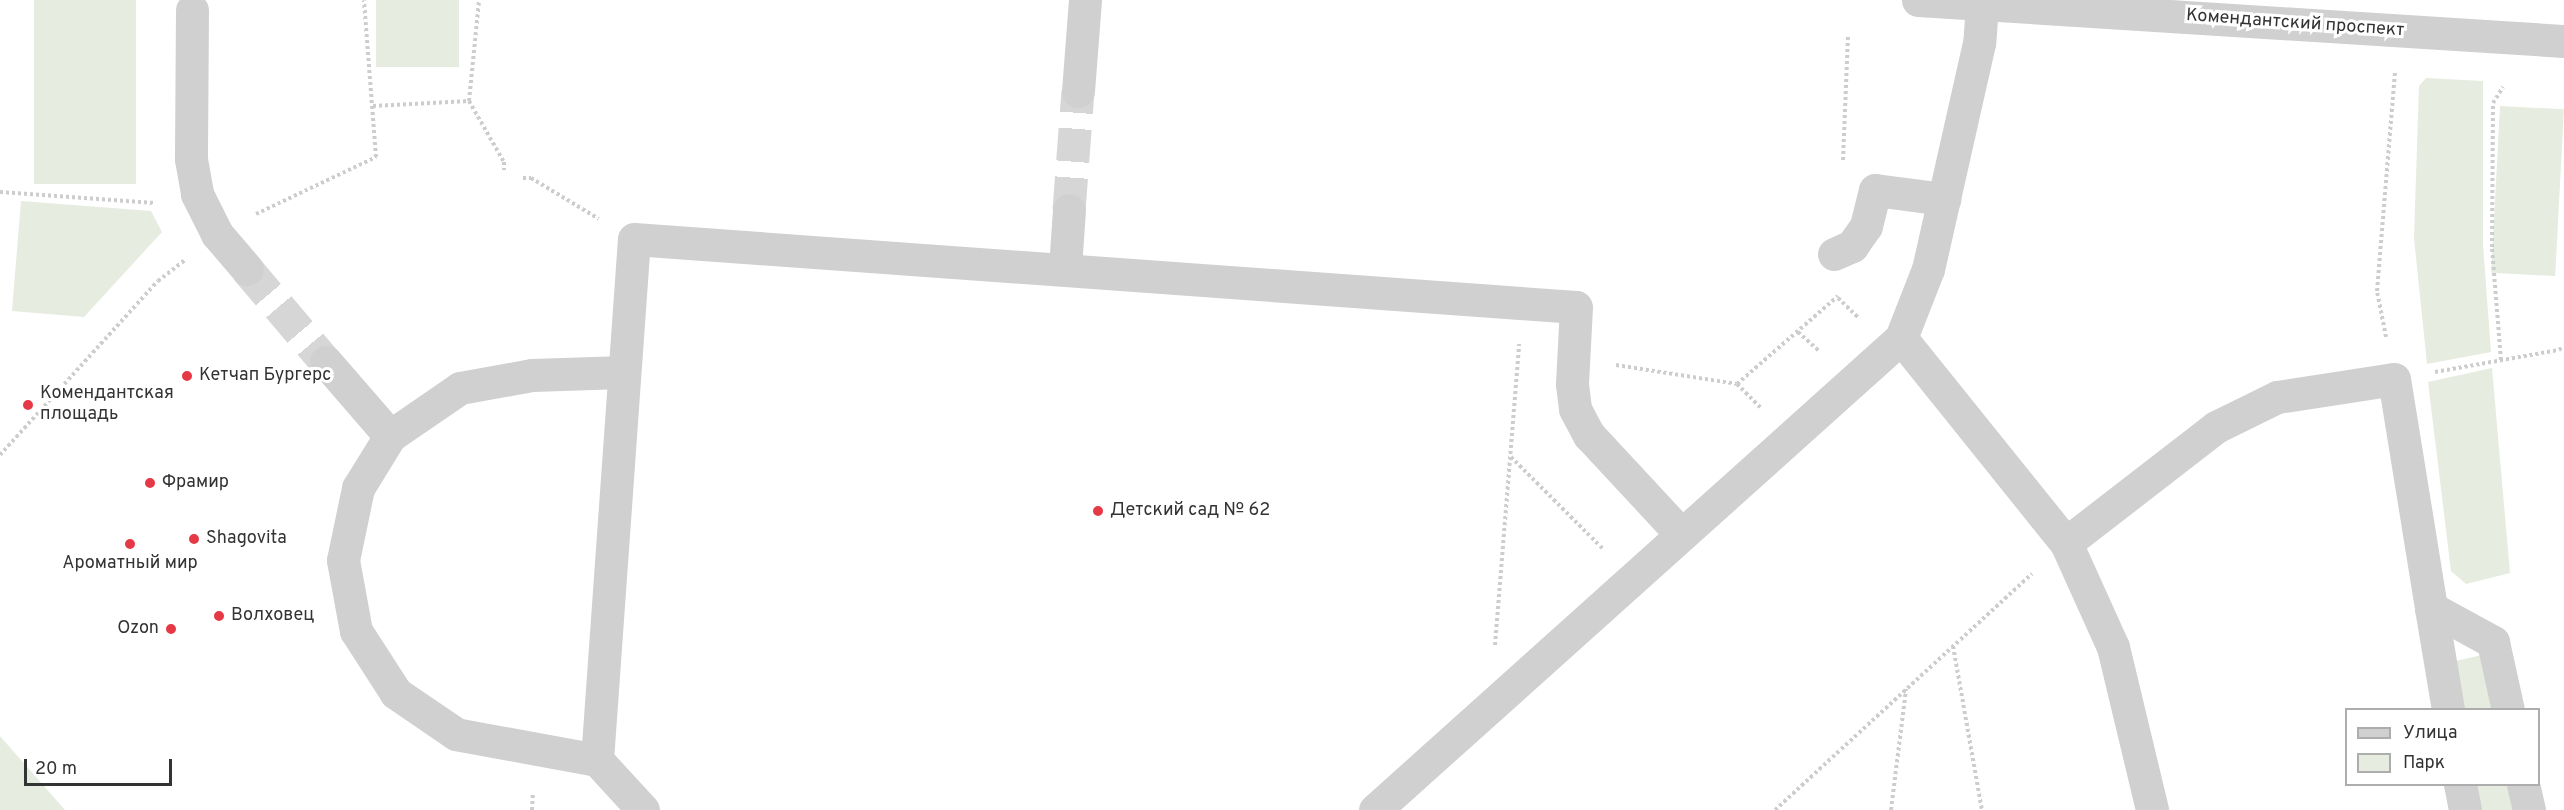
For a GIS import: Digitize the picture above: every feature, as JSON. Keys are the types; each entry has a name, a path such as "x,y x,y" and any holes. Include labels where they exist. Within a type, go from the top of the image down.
{"street":[{"path":"1078,91 1085,0"},
{"name":"Комендантский проспект","path":"1918,0 2564,40"},
{"path":"1375,810 1901,338 1928,269 1979,43 1983,4"},
{"path":"192,10 191,159 197,194 217,234 248,269"},
{"path":"1843,250 1866,226 1875,190 1944,199"},
{"path":"1065,268 1069,210"},
{"path":"597,760 634,239 1065,268 1576,307 1572,384 1575,409 1589,435 1682,534"},
{"path":"1901,338 2066,543 2113,647 2152,810"},
{"path":"326,362 390,436"},
{"path":"624,372 532,375 460,388 390,436 358,488 343,560 356,632 396,693 456,734 597,760 643,810"},
{"path":"2066,543 2216,427 2277,397 2394,379 2448,708"},
{"path":"2431,608 2493,642 2508,708"},
{"path":"2460,786 2465,810"},
{"path":"2523,786 2529,810"}],"path":[{"path":"479,0 469,101 504,162 504,170"},
{"path":"2397,30 2377,291 2394,379 2564,346"},
{"path":"1843,170 1848,34"},
{"path":"2500,360 2492,246 2493,103 2503,87"},
{"path":"373,106 469,101"},
{"path":"524,178 531,178 634,239"},
{"path":"0,192 164,204 197,194"},
{"path":"1737,384 1838,298 1843,250"},
{"path":"1838,298 1866,325"},
{"path":"1490,706 1522,302"},
{"path":"1798,332 1829,361"},
{"path":"1604,363 1737,384 1768,415"},
{"path":"1510,456 1632,579"},
{"path":"1775,810 2066,543"},
{"path":"1953,646 1982,810"},
{"path":"1891,810 1906,689"}],"green space":[{"path":"34,0 136,0 136,184 34,184"},
{"path":"376,0 459,0 459,67 376,67"},
{"path":"2426,78 2483,81 2483,244 2491,352 2427,364 2414,238 2419,86"},
{"path":"2500,106 2564,109 2555,276 2491,273"},
{"path":"21,201 151,211 162,232 84,317 12,311"},
{"path":"2492,368 2510,573 2466,584 2451,571 2428,382"},
{"path":"2482,655 2493,708 2461,708 2451,662"},
{"path":"0,736 65,810 0,810"},
{"path":"2476,786 2508,786 2514,810 2482,810"}],"tunnel":[{"path":"1069,210 1078,91"},
{"path":"247,269 326,362"}],"place":[{"name":"Кетчап Бургерс","path":"187,376"},
{"name":"Комендантская площадь","path":"28,405"},
{"name":"Фрамир","path":"150,483"},
{"name":"Детский сад № 62","path":"1098,511"},
{"name":"Shagovita","path":"194,539"},
{"name":"Ароматный мир","path":"130,544"},
{"name":"Волховец","path":"219,616"},
{"name":"Ozon","path":"171,629"}]}
